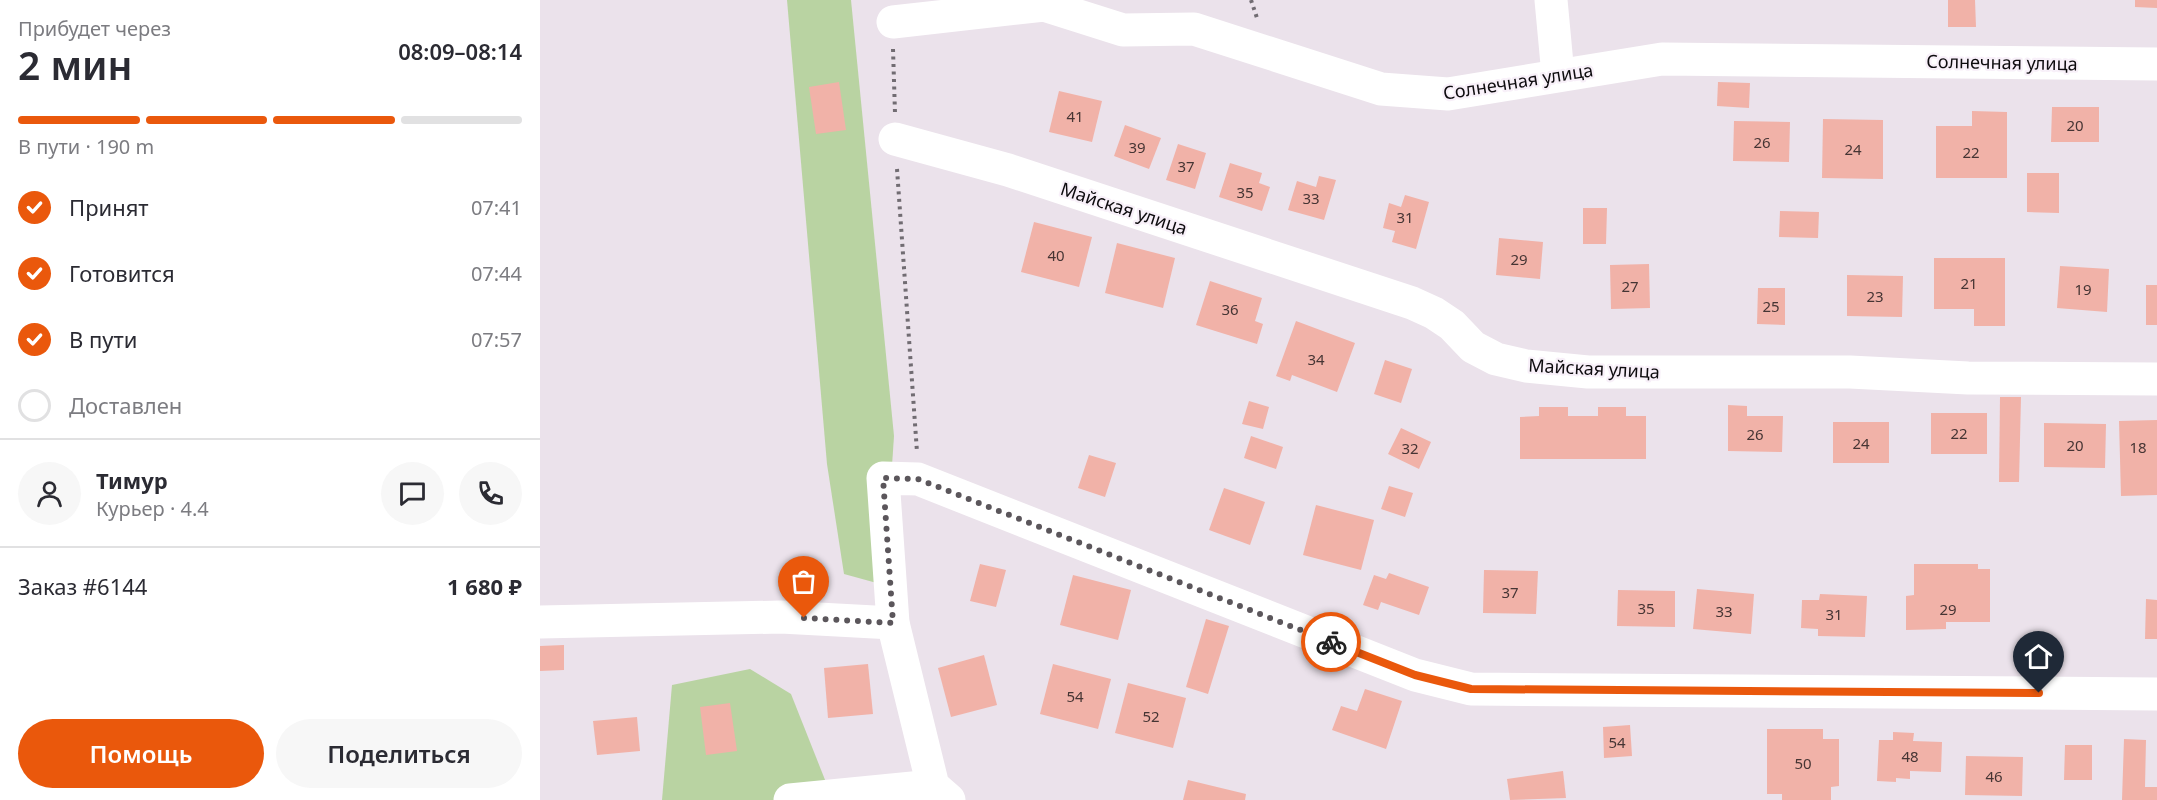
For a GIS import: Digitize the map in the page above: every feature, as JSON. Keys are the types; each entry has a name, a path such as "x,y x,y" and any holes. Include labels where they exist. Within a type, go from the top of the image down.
{"street":[{"path":"1551,0 1558,75"},
{"name":"Солнечная улица","path":"893,22 1044,5 1123,30 1194,29 1381,89 1448,94 1662,59 2157,64"},
{"name":"Майская улица","path":"895,139 1008,170 1412,303 1434,313 1452,326 1473,347 1496,359 1526,366 1588,372 1850,372 1968,378 2157,380"},
{"path":"790,800 941,793 893,623 883,478 918,479 1415,675 1471,689 2157,694"},
{"path":"540,622 781,617 893,623"}],"path":[{"path":"893,22 895,139 918,479"}],"green space":[{"path":"787,0 851,0 894,436 884,585 844,574 827,464"},
{"path":"750,669 791,694 833,800 662,800 672,685"}],"building":[{"path":"1948,0 1975,0 1976,27 1948,27"},
{"path":"2135,0 2157,0 2157,8 2135,7"},
{"path":"839,82 846,130 816,134 809,87"},
{"path":"1718,82 1750,83 1749,108 1717,106"},
{"path":"1059,91 1102,101 1092,142 1049,132"},
{"path":"2052,107 2099,107 2099,142 2051,142"},
{"path":"1972,111 2007,112 2007,178 1936,178 1936,126 1972,126"},
{"path":"1823,119 1883,120 1883,179 1822,178"},
{"path":"1734,121 1790,122 1789,162 1733,161"},
{"path":"1125,125 1161,138 1149,169 1114,156"},
{"path":"1178,144 1206,153 1195,189 1166,180"},
{"path":"1230,163 1262,173 1259,183 1270,187 1262,211 1219,197"},
{"path":"2027,173 2059,173 2059,213 2027,212"},
{"path":"1319,176 1336,180 1324,220 1288,210 1297,181 1316,187"},
{"path":"1405,195 1429,202 1416,249 1392,242 1395,231 1383,228 1389,203 1401,207"},
{"path":"1583,208 1607,208 1606,244 1583,244"},
{"path":"1780,211 1819,212 1818,238 1779,237"},
{"path":"1034,222 1092,237 1079,287 1021,272"},
{"path":"1499,238 1543,242 1540,279 1496,275"},
{"path":"1117,243 1175,258 1163,308 1105,293"},
{"path":"1934,258 2005,258 2005,326 1974,326 1974,309 1934,309"},
{"path":"1649,264 1650,308 1611,309 1610,265"},
{"path":"2060,266 2109,269 2107,312 2057,308"},
{"path":"1847,275 1903,276 1902,317 1847,316"},
{"path":"1210,281 1262,298 1255,321 1263,324 1257,344 1196,325"},
{"path":"2146,285 2157,285 2157,325 2146,325"},
{"path":"1758,288 1785,288 1785,325 1757,324"},
{"path":"1296,321 1355,343 1337,392 1292,375 1290,381 1276,376"},
{"path":"1385,360 1412,369 1401,403 1374,394"},
{"path":"2000,397 2021,397 2019,482 1999,482"},
{"path":"1249,401 1269,407 1263,429 1242,424"},
{"path":"1728,405 1747,406 1747,416 1783,416 1782,452 1728,451"},
{"path":"1539,407 1568,407 1568,416 1598,416 1598,407 1626,407 1626,416 1646,416 1646,459 1520,459 1520,417 1539,416"},
{"path":"1931,413 1987,413 1987,454 1931,454"},
{"path":"2157,420 2157,495 2121,496 2119,421"},
{"path":"1833,422 1889,422 1889,463 1833,463"},
{"path":"2044,423 2106,424 2105,468 2044,467"},
{"path":"1401,428 1431,442 1419,469 1388,454"},
{"path":"1251,436 1283,447 1276,469 1244,458"},
{"path":"1089,455 1116,463 1105,497 1078,488"},
{"path":"1389,486 1413,493 1405,517 1381,509"},
{"path":"1224,488 1265,502 1250,545 1209,530"},
{"path":"1316,505 1374,520 1361,570 1303,555"},
{"path":"980,564 1006,570 996,607 970,601"},
{"path":"1914,564 1978,564 1978,569 1990,569 1990,622 1946,622 1946,629 1906,630 1906,596 1914,595"},
{"path":"1484,570 1538,571 1536,614 1483,613"},
{"path":"1389,573 1429,587 1419,615 1381,602 1378,610 1363,605 1374,575 1386,579"},
{"path":"1073,575 1131,590 1118,640 1060,625"},
{"path":"1697,589 1754,594 1751,634 1693,629"},
{"path":"1618,590 1675,591 1675,627 1617,626"},
{"path":"1820,594 1867,596 1865,637 1818,636 1818,629 1801,628 1802,600 1819,600"},
{"path":"2146,599 2157,600 2157,639 2145,639"},
{"path":"1206,619 1229,626 1208,694 1186,687"},
{"path":"564,645 564,670 540,671 540,646"},
{"path":"984,655 997,705 951,717 938,668"},
{"path":"868,664 873,714 828,718 824,668"},
{"path":"1053,664 1111,679 1098,729 1040,714"},
{"path":"1128,683 1186,698 1173,748 1115,733"},
{"path":"1365,689 1402,701 1386,749 1332,730 1341,706 1357,711"},
{"path":"730,703 737,751 706,755 700,707"},
{"path":"637,717 640,751 597,755 593,721"},
{"path":"1630,725 1632,756 1604,758 1603,727"},
{"path":"1767,729 1823,729 1823,739 1839,739 1839,786 1831,787 1831,800 1782,800 1782,794 1767,794"},
{"path":"1893,732 1914,733 1913,741 1942,742 1941,772 1910,771 1910,779 1896,778 1896,782 1877,781 1879,740 1893,740"},
{"path":"2124,739 2146,740 2145,787 2157,787 2157,800 2122,800"},
{"path":"2065,745 2092,745 2092,780 2064,780"},
{"path":"1966,756 2023,757 2022,796 1965,795"},
{"path":"1563,771 1566,798 1510,800 1507,779"},
{"path":"1188,780 1246,794 1245,800 1183,800"}],"way so far":[{"path":"804,618 893,623 883,478 918,479 1331,642"}],"route":[{"path":"1331,642 1415,675 1471,689 2039,693"}]}
